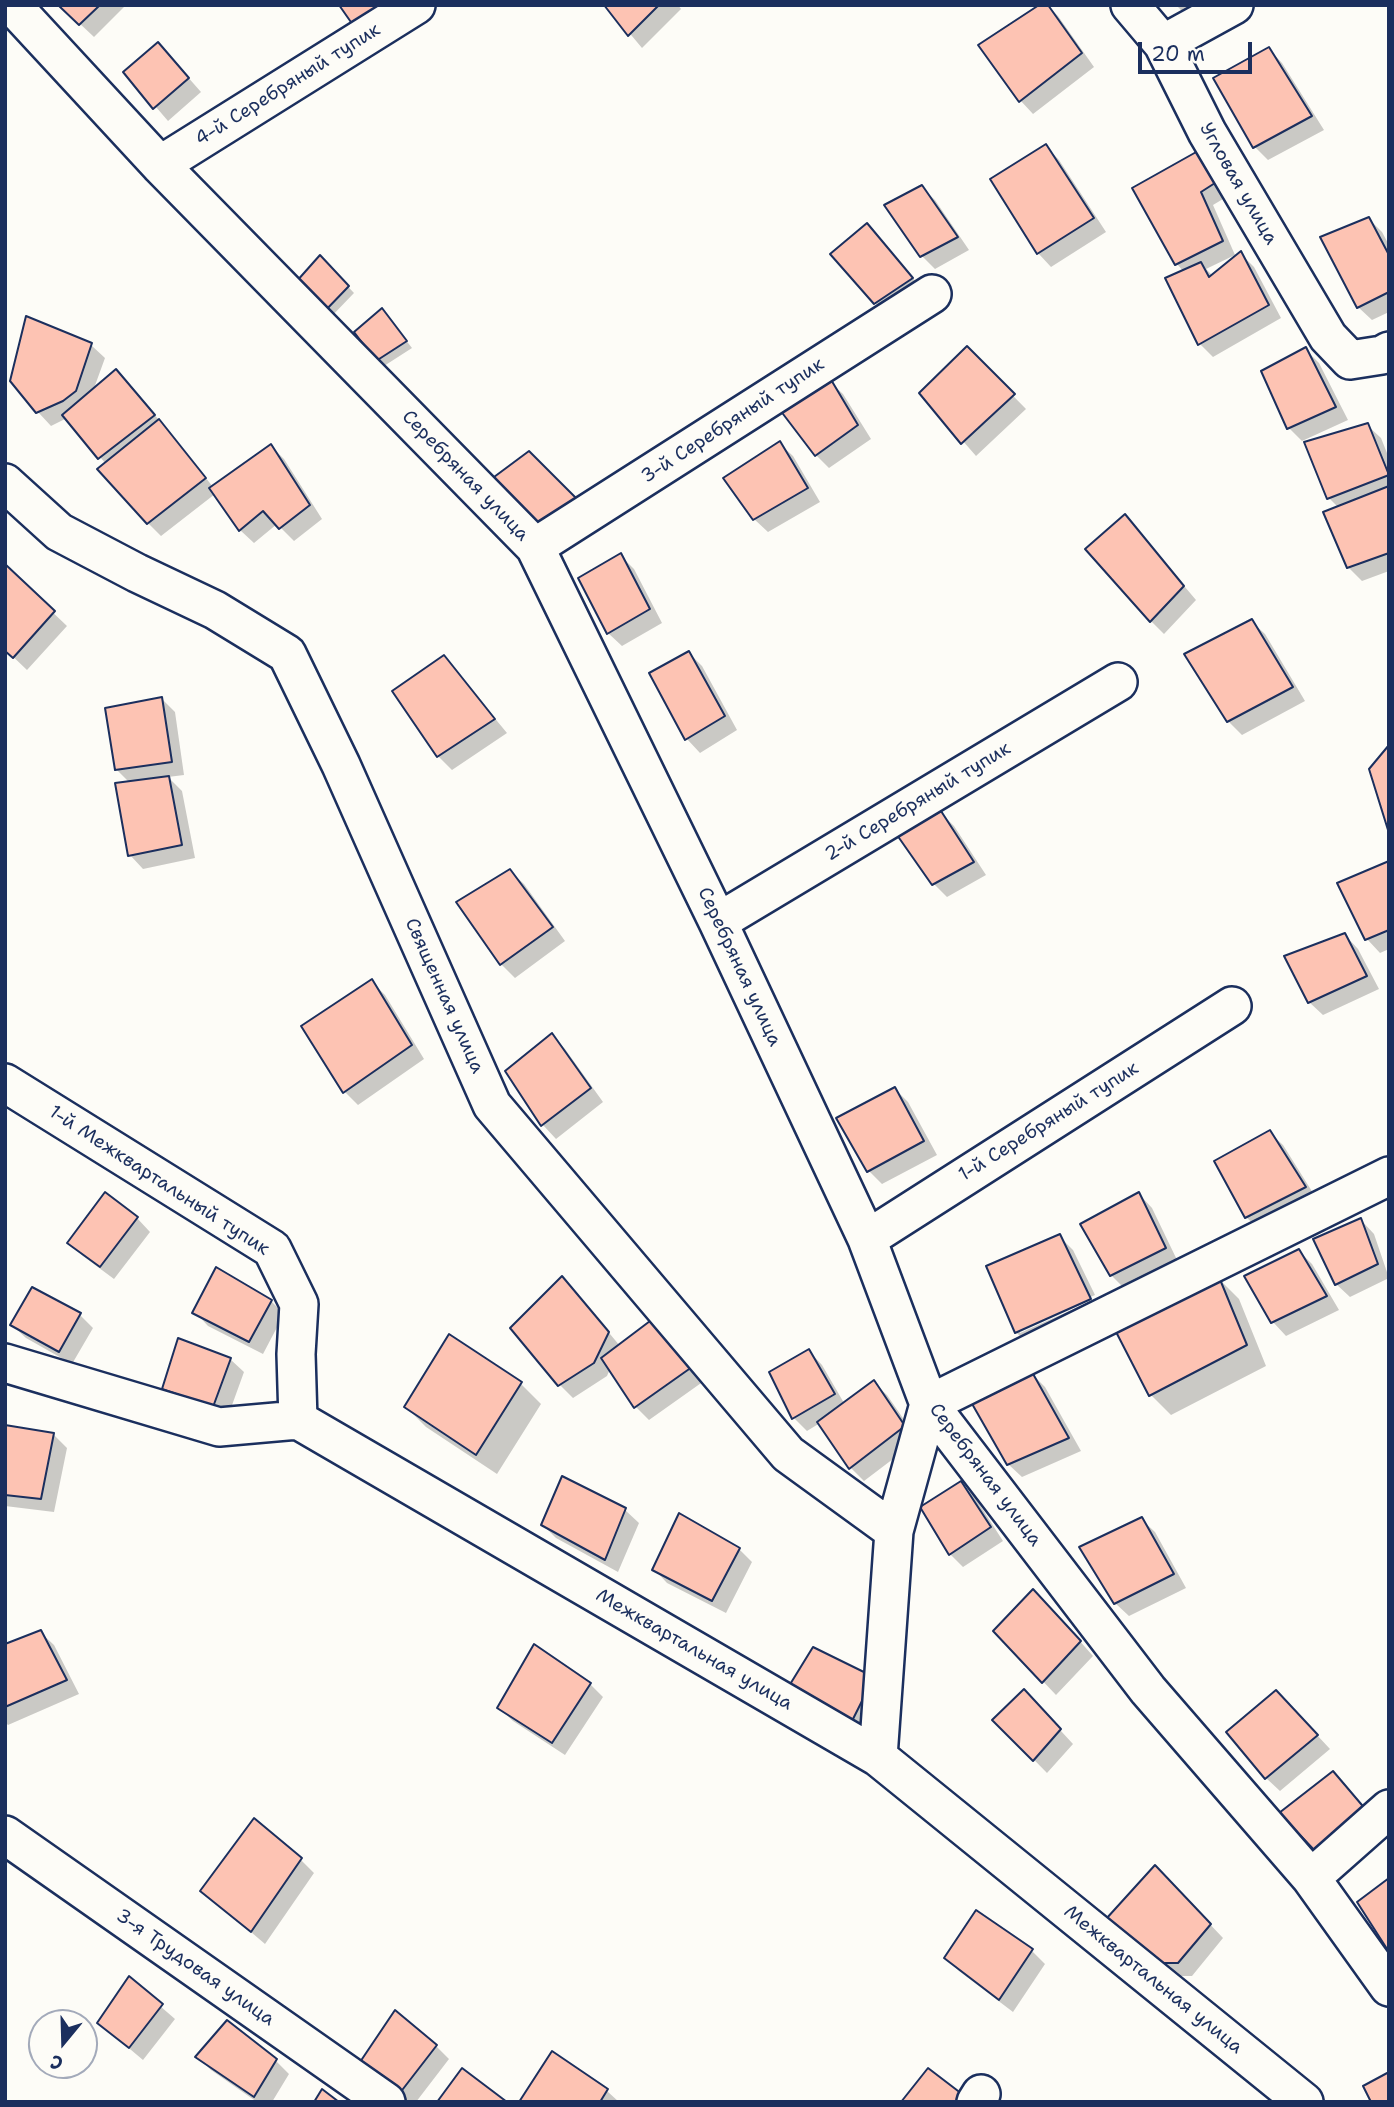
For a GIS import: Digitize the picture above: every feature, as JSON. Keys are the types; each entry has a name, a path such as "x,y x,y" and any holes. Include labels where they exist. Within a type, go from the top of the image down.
{"street":[{"name":"Серебряная улица","path":"12,5 160,164 535,547 718,922 867,1238 929,1404 1148,1690 1311,1878 1389,1987"},
{"name":"4-й Серебряный тупик","path":"160,164 416,5"},
{"name":"Угловая улица","path":"1129,5 1163,44 1214,144 1328,337 1350,360 1382,355 1389,351"},
{"path":"1163,44 1234,5"},
{"name":"3-й Серебряный тупик","path":"535,547 932,294"},
{"name":"Священная улица","path":"5,483 59,532 136,573 215,610 287,654 341,765 492,1105 788,1454 894,1531"},
{"name":"2-й Серебряный тупик","path":"718,922 1118,682"},
{"name":"1-й Серебряный тупик","path":"867,1238 1232,1006"},
{"name":"1-й Межквартальный тупик","path":"5,1083 272,1249 299,1304 296,1354 298,1420"},
{"path":"878,1757 894,1531 929,1404 1389,1176"},
{"path":"5,1363 219,1427 298,1420"},
{"name":"Межквартальная улица","path":"298,1420 878,1757 1304,2102"},
{"path":"1311,1878 1389,1809"},
{"name":"3-я Трудовая улица","path":"5,1835 386,2102"}],"building":[{"path":"58,5 100,5 79,25"},
{"path":"339,5 387,5 353,25"},
{"path":"604,5 659,5 628,36"},
{"path":"1039,5 1048,5 1082,53 1019,102 978,45"},
{"path":"158,42 189,78 153,109 123,72"},
{"path":"1269,47 1312,116 1253,148 1213,78"},
{"path":"1046,144 1094,218 1037,254 990,179"},
{"path":"1198,151 1215,183 1201,192 1223,241 1175,265 1132,188"},
{"path":"922,185 958,237 920,257 884,205"},
{"path":"1369,217 1389,255 1389,292 1357,308 1320,237"},
{"path":"867,223 913,278 874,304 830,254"},
{"path":"1241,251 1269,305 1198,345 1165,278 1201,262 1209,277"},
{"path":"320,255 349,286 323,313 296,282"},
{"path":"382,308 407,341 376,361 354,332"},
{"path":"26,316 92,343 76,391 63,401 36,413 10,381"},
{"path":"967,346 1015,394 961,444 919,393"},
{"path":"1306,347 1336,407 1287,429 1261,371"},
{"path":"116,369 155,415 98,459 62,415"},
{"path":"830,378 858,425 815,456 780,410"},
{"path":"159,419 206,478 147,524 97,469"},
{"path":"1368,423 1389,475 1327,499 1304,442"},
{"path":"780,441 808,488 753,520 723,478"},
{"path":"271,444 310,505 279,529 263,511 239,531 209,488"},
{"path":"529,451 578,500 540,535 490,480"},
{"path":"1389,486 1389,553 1347,568 1323,512"},
{"path":"1125,514 1184,586 1150,622 1085,549"},
{"path":"621,553 650,609 607,634 578,578"},
{"path":"5,564 55,611 13,658 5,651"},
{"path":"1252,619 1293,687 1227,722 1184,654"},
{"path":"689,651 725,716 685,740 649,673"},
{"path":"444,655 495,719 437,757 392,691"},
{"path":"162,697 172,762 115,770 105,708"},
{"path":"1389,745 1389,830 1388,830 1369,769"},
{"path":"169,776 182,845 128,856 115,783"},
{"path":"941,811 974,862 932,885 897,835"},
{"path":"1389,861 1389,930 1365,940 1337,883"},
{"path":"510,869 553,927 500,965 456,902"},
{"path":"1345,933 1367,976 1308,1003 1284,956"},
{"path":"372,979 412,1045 343,1093 301,1026"},
{"path":"552,1033 591,1088 541,1126 505,1071"},
{"path":"895,1087 924,1141 867,1172 836,1118"},
{"path":"1270,1130 1306,1187 1245,1218 1214,1161"},
{"path":"105,1192 138,1217 100,1267 67,1243"},
{"path":"1139,1192 1166,1248 1110,1276 1080,1224"},
{"path":"1361,1218 1378,1264 1335,1285 1313,1239"},
{"path":"1060,1234 1091,1299 1015,1333 986,1266"},
{"path":"1299,1249 1327,1296 1271,1323 1244,1276"},
{"path":"216,1267 272,1300 249,1342 192,1313"},
{"path":"562,1276 609,1332 594,1363 558,1386 510,1328"},
{"path":"1219,1277 1247,1345 1149,1396 1113,1326"},
{"path":"32,1287 81,1313 59,1352 10,1325"},
{"path":"654,1318 692,1367 634,1408 601,1358"},
{"path":"449,1334 522,1382 476,1455 404,1407"},
{"path":"178,1338 231,1358 213,1407 162,1389"},
{"path":"809,1349 835,1394 792,1419 769,1372"},
{"path":"1032,1372 1069,1438 1007,1465 971,1402"},
{"path":"874,1380 905,1426 849,1469 817,1422"},
{"path":"5,1425 54,1433 41,1499 5,1495"},
{"path":"562,1476 626,1508 605,1560 541,1525"},
{"path":"961,1481 991,1527 949,1555 920,1507"},
{"path":"679,1513 740,1548 712,1601 652,1570"},
{"path":"1142,1517 1174,1574 1114,1604 1079,1547"},
{"path":"1033,1589 1081,1641 1042,1683 993,1631"},
{"path":"41,1630 67,1680 5,1707 5,1644"},
{"path":"534,1644 591,1683 552,1743 497,1708"},
{"path":"813,1647 874,1677 852,1721 789,1686"},
{"path":"1024,1689 1061,1729 1033,1761 992,1720"},
{"path":"1276,1690 1318,1735 1265,1779 1226,1732"},
{"path":"1333,1771 1367,1811 1317,1853 1279,1813"},
{"path":"254,1818 302,1858 251,1932 200,1891"},
{"path":"1155,1865 1211,1924 1178,1963 1153,1963 1106,1919"},
{"path":"1389,1878 1389,1952 1357,1902"},
{"path":"976,1910 1033,1949 999,2000 944,1958"},
{"path":"129,1976 163,2004 129,2048 98,2022"},
{"path":"395,2010 437,2045 396,2098 356,2068"},
{"path":"227,2020 277,2059 254,2097 195,2057"},
{"path":"552,2051 608,2089 600,2102 519,2102"},
{"path":"462,2068 507,2102 437,2102"},
{"path":"928,2068 962,2094 956,2102 901,2102"},
{"path":"1389,2072 1389,2102 1371,2102 1363,2086"},
{"path":"322,2089 339,2102 314,2102"}]}
